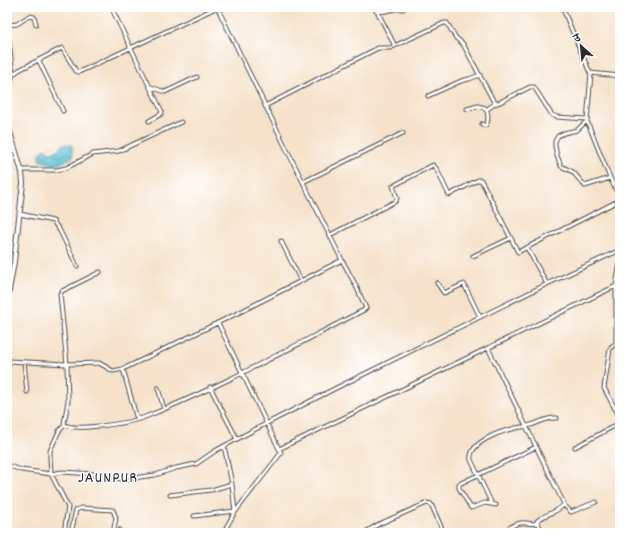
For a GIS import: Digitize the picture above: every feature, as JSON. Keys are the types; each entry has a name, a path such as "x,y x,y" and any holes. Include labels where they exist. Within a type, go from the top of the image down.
{"street":[{"path":"111,7 162,112 149,121"},
{"path":"7,79 19,70 40,61 63,48 78,73 218,7 265,106 366,307 365,309 242,372 164,409 139,419 106,425 69,427 65,425"},
{"path":"562,7 588,71 591,74 586,120 610,178 619,192 618,201 620,220"},
{"path":"375,9 381,12 397,8 402,9"},
{"path":"375,9 395,46"},
{"path":"7,25 19,24 29,16 34,17 36,24"},
{"path":"265,106 378,48 389,49 442,23 445,23 458,41 463,44 493,101 496,103"},
{"path":"7,30 12,76 7,90"},
{"path":"40,61 63,111"},
{"path":"591,74 620,76"},
{"path":"428,96 461,80 480,75"},
{"path":"151,87 165,92 197,77"},
{"path":"486,110 496,103 533,86 537,89 552,115 557,117 586,120"},
{"path":"467,109 478,106 482,107 486,110 488,116 486,121"},
{"path":"586,120 577,130 558,136 555,146 558,160 561,166 573,172 585,186 610,178"},
{"path":"7,122 21,170 23,183 7,302"},
{"path":"21,170 57,170 66,168 93,154 119,151 181,122"},
{"path":"303,182 403,133"},
{"path":"330,235 396,201 398,199 392,187 393,185 433,165 450,194 480,179 518,252 618,201"},
{"path":"20,214 53,221 60,231 77,266"},
{"path":"473,256 511,238"},
{"path":"281,241 301,281"},
{"path":"527,248 547,284"},
{"path":"7,465 22,470 51,474 62,472 92,474 123,479 155,476 176,468 196,464 224,446 267,423 417,347 620,250"},
{"path":"7,361 67,364 99,363 113,370 123,369 342,260"},
{"path":"620,262 616,286 618,345 612,346 610,350 604,388 620,418"},
{"path":"65,425 64,421 68,401 67,364 60,293 100,272"},
{"path":"437,283 444,293 464,284 480,317"},
{"path":"279,449 616,286"},
{"path":"218,323 281,454 235,511 223,533"},
{"path":"488,348 564,505 571,512 596,502"},
{"path":"24,362 27,392"},
{"path":"123,369 136,416 139,419"},
{"path":"210,387 237,439"},
{"path":"158,388 164,409"},
{"path":"492,504 470,458 472,451 486,440 504,431 526,426 546,419 558,418"},
{"path":"575,447 620,423"},
{"path":"64,533 68,507 51,474 50,451 58,431 65,425"},
{"path":"224,446 232,484 235,511"},
{"path":"496,505 485,503 470,508 459,488 460,483 536,447"},
{"path":"170,495 211,490 232,484"},
{"path":"364,533 428,503 430,504 444,533"},
{"path":"501,533 521,523 537,523 540,518 564,505"},
{"path":"71,533 76,510 81,508 113,510 116,518 113,533"},
{"path":"194,516 235,511"},
{"path":"537,523 543,533"},
{"path":"226,528 231,533"}],"water":[{"path":"64,144 72,145 73,157 57,165 40,161 40,153 45,149 52,153"}],"district":[{"name":"JAUNPUR","path":"108,478"}]}
